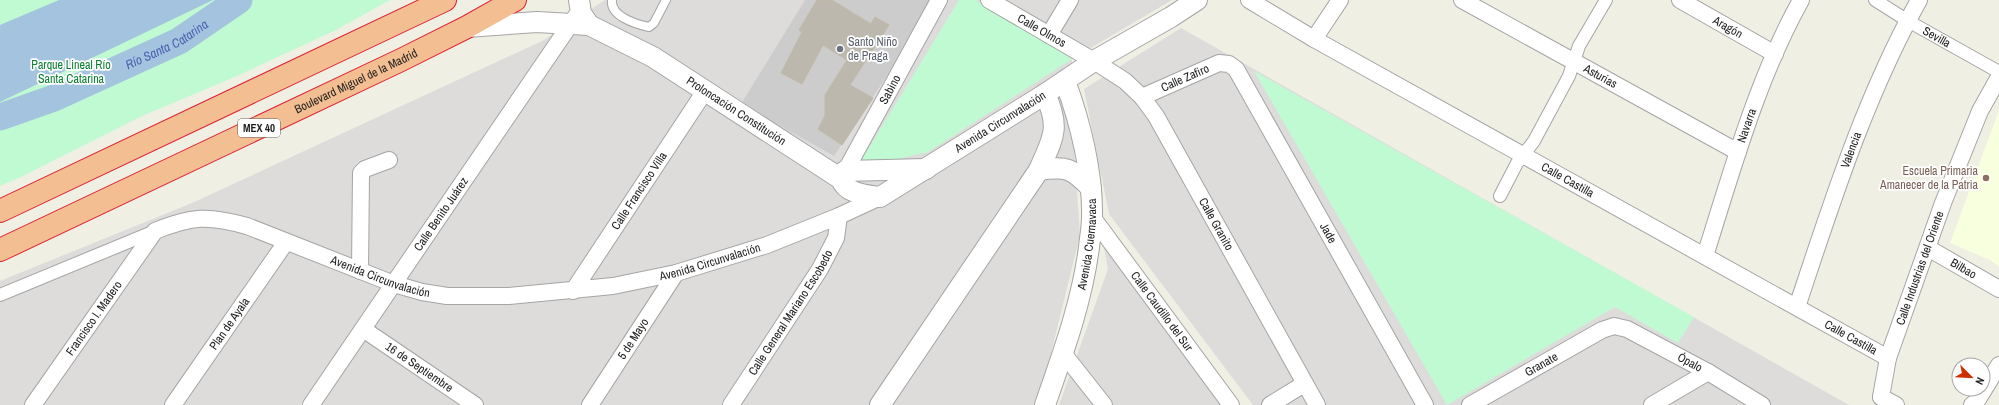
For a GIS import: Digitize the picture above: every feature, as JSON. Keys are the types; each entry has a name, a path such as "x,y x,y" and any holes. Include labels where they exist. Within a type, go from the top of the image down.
{"highway":[{"path":"0,211 445,0"},
{"name":"Boulevard Miguel de la Madrid","path":"0,250 236,139 467,27 515,0"}],"street":[{"name":"Sabino","path":"843,175 939,0"},
{"name":"Calle Olmos","path":"989,0 1094,61"},
{"path":"1049,35 1070,0"},
{"path":"1045,94 1094,61 1171,18 1196,0"},
{"name":"Calle Castilla","path":"1249,0 1314,39 1888,358"},
{"path":"1314,39 1340,0"},
{"name":"Asturias","path":"1462,0 1738,152"},
{"path":"1500,196 1517,163 1525,156 1566,83 1580,46 1606,0"},
{"name":"Aragón","path":"1681,0 1775,54"},
{"name":"Navarra","path":"1704,256 1738,152 1775,54 1801,0"},
{"name":"Sevilla","path":"1875,0 1908,21 1999,72"},
{"name":"Valencia","path":"1797,307 1858,131 1880,77 1919,0"},
{"name":"Proloncación Constitución","path":"467,27 523,22 580,14 653,57 705,92 843,175 843,183 856,193 880,197"},
{"name":"Calle Benito Juárez","path":"311,405 580,14"},
{"name":"Calle Granito","path":"1094,61 1126,81 1142,97 1156,116 1317,405"},
{"name":"Calle Zafiro","path":"1142,97 1219,63 1229,64"},
{"name":"Jade","path":"1229,64 1236,69 1425,405"},
{"name":"Calle Industrias del Oriente","path":"1878,401 1888,358 1959,161 1980,111 1999,77"},
{"name":"Avenida Cuernavaca","path":"1045,405 1076,315 1086,273 1092,218 1091,188 1078,121 1065,81"},
{"name":"Calle Francisco Villa","path":"573,291 705,92"},
{"name":"Avenida Circunvalación","path":"0,295 178,221 201,217 226,220 247,226 394,284 422,292 447,296 509,296 613,286 676,273 767,245 839,216 880,197 1045,94 1053,111 1055,126 1051,144 1039,170 880,405"},
{"path":"360,271 361,173 365,169 389,160"},
{"path":"1039,170 1057,168 1077,173 1091,188"},
{"path":"843,175 926,169"},
{"name":"Calle General Mariano Escobedo","path":"731,405 820,269 836,238 839,216"},
{"name":"Calle Caudillo del Sur","path":"1092,218 1228,404"},
{"name":"Francisco I. Madero","path":"33,405 155,231"},
{"name":"Plan de Ayala","path":"173,405 286,242"},
{"name":"Bilbao","path":"1928,248 1999,289"},
{"name":"5 de Mayo","path":"590,405 676,273"},
{"name":"Ópalo","path":"1614,326 1627,329 1708,372 1762,405"},
{"name":"Granate","path":"1470,405 1602,330 1614,326"},
{"name":"16 de Septiembre","path":"363,329 453,399 475,405"},
{"path":"1063,353 1104,405"},
{"path":"1978,404 1999,365"},
{"path":"1652,405 1708,372"},
{"path":"1270,405 1304,384"},
{"path":"1878,401 1896,405"}],"lane":[{"path":"612,0 611,6 615,13 649,27 654,23 666,0"}],"shaded area":[{"path":"605,0 1172,0 1072,59 1072,119 1080,235 1044,382 1035,405 0,405 0,281 192,203 542,41"},
{"name":"Santo Niño de Praga","path":"805,0 937,0 834,156 741,104"},
{"path":"1181,28 1849,405 1253,405 1109,214 1084,89"},
{"name":"Escuela Primaria Amanecer de la Patria","path":"1999,110 1999,267 1990,260 1950,243"},
{"path":"1103,242 1223,405 1059,405 1108,269"}],"green space":[{"name":"Parque Lineal Río Santa Catarina","path":"0,0 390,0 334,31 237,76 140,117 19,178 0,186"},
{"path":"959,0 976,0 1072,59 928,152 888,161 861,161"},
{"path":"1254,71 1694,317 1678,343 1615,307 1447,405"}],"water":[{"name":"Río Santa Catarina","path":"59,0 213,0 0,102 0,25"}],"building":[{"path":"817,0 832,0 871,24 875,17 889,25 850,85 873,98 842,145 818,129 825,116 825,95 847,60 823,45 802,84 781,73 802,32 799,30"}],"waterway":[{"name":"Río Santa Catarina","path":"0,117 54,98 179,41 239,0"}],"place":[{"name":"Santo Niño de Praga","path":"840,49"},
{"name":"Escuela Primaria Amanecer de la Patria","path":"1986,178"}]}
